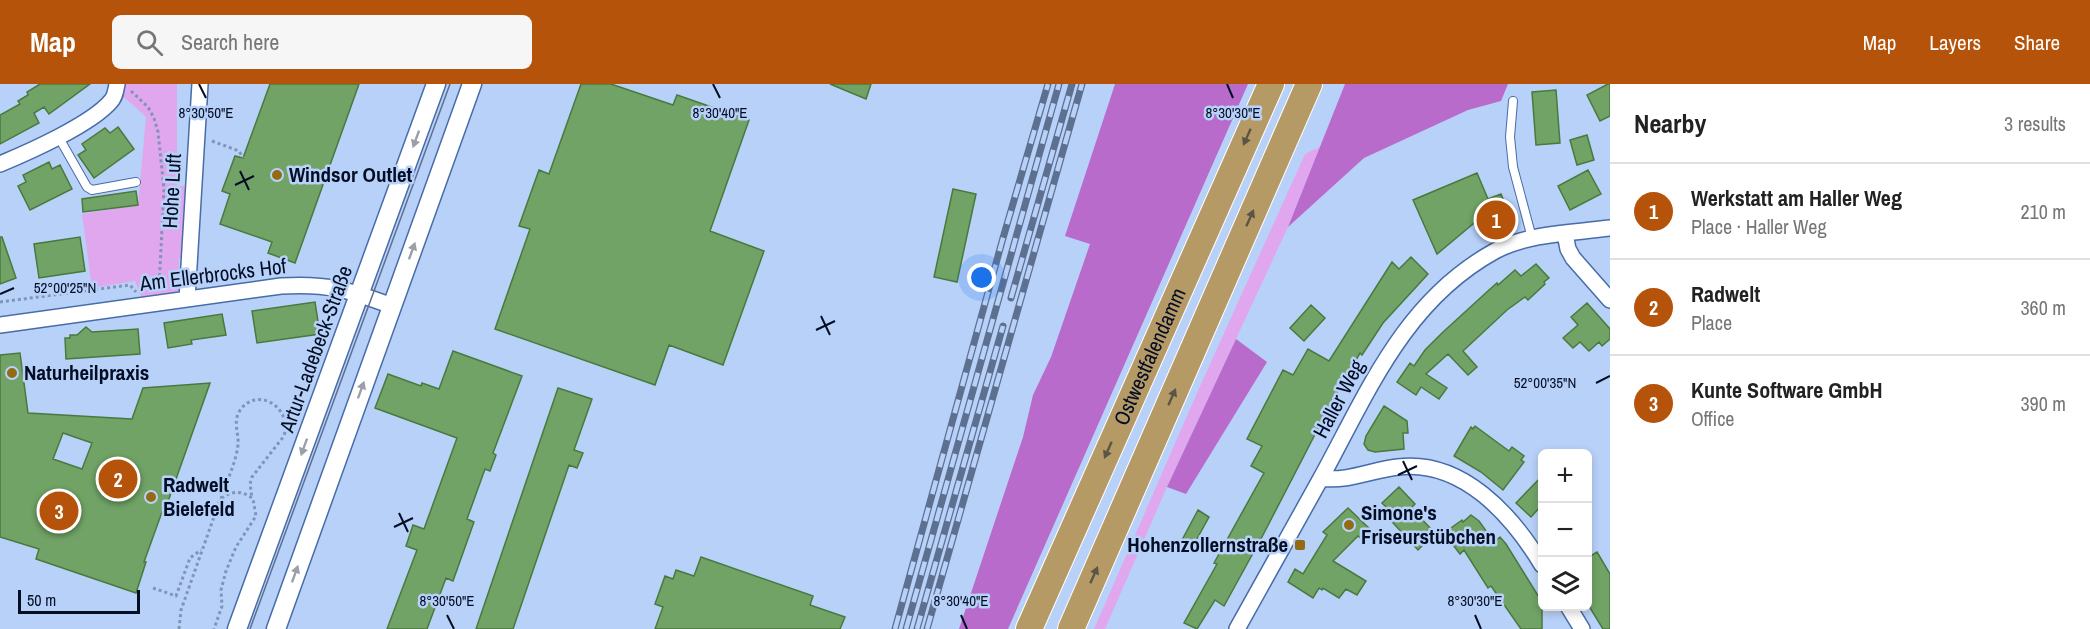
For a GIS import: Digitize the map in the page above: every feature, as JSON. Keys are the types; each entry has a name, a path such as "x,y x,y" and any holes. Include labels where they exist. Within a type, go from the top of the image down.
{"highway":[{"name":"Ostwestfalendamm","path":"1029,629 1270,84"},
{"name":"Ostwestfalendamm","path":"1071,629 1309,84"}],"street":[{"name":"Hohe Luft","path":"187,299 200,84"},
{"name":"Artur-Ladebeck-Straße","path":"237,629 436,84"},
{"path":"276,629 472,84"},
{"path":"0,164 100,113 123,86"},
{"name":"Haller Weg","path":"1237,629 1321,478 1373,378 1418,315 1440,292 1486,257 1513,244 1532,238 1610,228"},
{"path":"1565,234 1568,249 1573,258 1610,300"},
{"name":"Am Ellerbrocks Hof","path":"0,325 306,284 332,286 392,306"},
{"path":"1321,478 1336,480 1351,478 1376,470 1415,465 1434,468 1458,477 1494,505 1522,534 1538,559"},
{"path":"1571,611 1582,629"}],"lane":[{"path":"1513,101 1510,137 1513,167 1532,238"},
{"path":"58,136 87,187 92,190 136,182"}],"path":[{"path":"123,86 148,107 158,132 164,189 158,303"},
{"path":"213,141 239,151 243,158"},
{"path":"324,180 331,183"},
{"path":"0,302 130,285 136,290 140,306"},
{"path":"179,629 181,610 237,449 238,414 251,402 262,400 272,402 285,419 284,436 252,477 250,484 256,512 255,520 236,547 228,564 222,584 222,606 213,629"},
{"path":"220,500 229,494 241,492 253,499"},
{"path":"153,588 176,596 189,558 202,550"}],"shaded area":[{"path":"121,84 177,84 177,186 189,186 187,257 179,258 179,293 142,298 135,281 92,288 82,214 138,205 146,117 125,98 118,100"},
{"path":"1115,84 1248,84 1008,629 959,629 1023,437 1033,395 1051,357 1090,244 1065,236"},
{"path":"1345,84 1508,84 1501,101 1468,110 1364,158 1288,227"},
{"path":"1320,147 1288,227 1167,487 1105,629 1094,629 1305,154"},
{"path":"1236,339 1267,362 1186,494 1167,487"}],"building":[{"path":"40,84 90,84 49,114 44,107 34,113 39,123 0,144 0,115 20,104 18,101 28,95 27,92"},
{"name":"Windsor Outlet","path":"270,84 359,84 295,263 268,253 272,242 220,224 230,194 222,191 235,156 243,158"},
{"path":"581,84 611,84 673,105 677,95 749,120 710,231 764,251 723,365 669,345 655,385 495,329 530,229 519,226 539,170 549,174"},
{"path":"830,84 871,84 866,99"},
{"path":"1610,84 1610,116 1600,121 1587,95"},
{"path":"1556,90 1560,143 1536,145 1532,92"},
{"path":"118,127 134,149 94,178 78,155 86,150 82,144 105,128 110,133"},
{"path":"1587,135 1594,160 1577,165 1570,140"},
{"path":"49,162 52,169 60,165 72,189 30,210 18,186 26,182 23,175"},
{"path":"1588,170 1601,194 1570,210 1558,186"},
{"path":"1477,173 1488,199 1501,194 1512,221 1485,233 1479,219 1437,254 1413,200"},
{"path":"953,189 976,194 957,282 934,277"},
{"path":"136,191 138,205 83,212 82,199"},
{"path":"0,237 2,237 16,278 0,284"},
{"path":"80,237 85,271 39,278 34,244"},
{"path":"1411,257 1428,274 1383,323 1362,355 1360,353 1323,417 1224,606 1215,600 1197,629 1184,623 1264,473 1251,466 1262,446 1247,439 1283,370 1293,375 1308,349 1329,361 1392,262 1399,269"},
{"path":"1536,264 1549,278 1528,300 1525,297 1507,310 1463,351 1477,367 1468,375 1448,354 1426,374 1447,388 1439,399 1421,387 1416,395 1397,382 1410,363 1414,366 1425,350 1442,333 1497,283 1498,285 1515,270 1521,276"},
{"path":"315,302 320,334 257,343 252,311"},
{"path":"1587,303 1610,329 1610,339 1602,346 1599,342 1589,351 1580,342 1573,348 1563,338 1578,325 1571,317"},
{"path":"1311,305 1325,318 1304,341 1290,328"},
{"path":"222,314 226,335 191,340 192,344 168,348 164,323"},
{"path":"86,327 92,332 138,329 140,354 66,359 65,338 77,335"},
{"path":"453,351 522,376 493,453 496,455 490,471 485,469 467,519 474,522 453,581 446,578 427,629 387,629 417,550 406,546 413,525 424,529 457,438 375,408 388,374 421,386 422,383 439,389"},
{"path":"20,353 28,413 132,419 143,388 210,383 164,513 162,512 144,562 146,562 136,593 36,559 39,549 0,537 0,355","holes":["63,433 92,443 82,469 53,459"]},
{"path":"558,388 592,399 574,450 583,453 577,468 569,465 513,629 476,629"},
{"path":"1384,406 1407,421 1408,433 1403,433 1404,449 1375,452 1368,450 1364,444 1366,436"},
{"path":"1475,426 1509,451 1512,447 1524,456 1521,460 1524,462 1503,490 1481,472 1454,456 1471,427 1473,429"},
{"path":"1538,480 1538,509 1531,517 1516,503"},
{"path":"1399,487 1415,504 1411,508 1435,533 1418,550 1383,512 1387,508 1382,503"},
{"path":"1348,508 1373,532 1364,541 1358,536 1333,561 1366,581 1357,595 1346,589 1339,598 1319,588 1313,598 1288,582 1295,569 1303,574 1327,535 1323,532"},
{"path":"1198,510 1209,517 1193,546 1182,540"},
{"path":"1471,515 1479,521 1494,542 1500,537 1506,544 1538,596 1538,611 1542,611 1542,629 1521,629 1491,586 1488,588 1464,550 1460,554 1444,533 1462,520 1463,522"},
{"path":"1597,552 1610,574 1610,629 1603,629 1592,611 1592,555"},
{"path":"701,557 813,596 810,605 845,617 840,629 655,629 663,607 655,604 665,576 673,579 676,570 694,576"}],"tram line":[{"path":"250,629 450,84"}],"railway":[{"path":"895,629 1048,84"},
{"path":"906,629 1059,84"},
{"path":"1011,298 1072,84"},
{"path":"927,629 1082,84"},
{"path":"917,629 1003,326"}],"place":[{"name":"Windsor Outlet","path":"277,175"},
{"name":"Werkstatt am Haller Weg","path":"1496,220"},
{"name":"Naturheilpraxis","path":"12,373"},
{"name":"Radwelt","path":"118,479"},
{"name":"Radwelt Bielefeld","path":"151,497"},
{"name":"Kunte Software GmbH","path":"59,511"},
{"name":"Simone's Friseurstübchen","path":"1349,525"},
{"name":"Hohenzollernstraße","path":"1300,545"}]}
